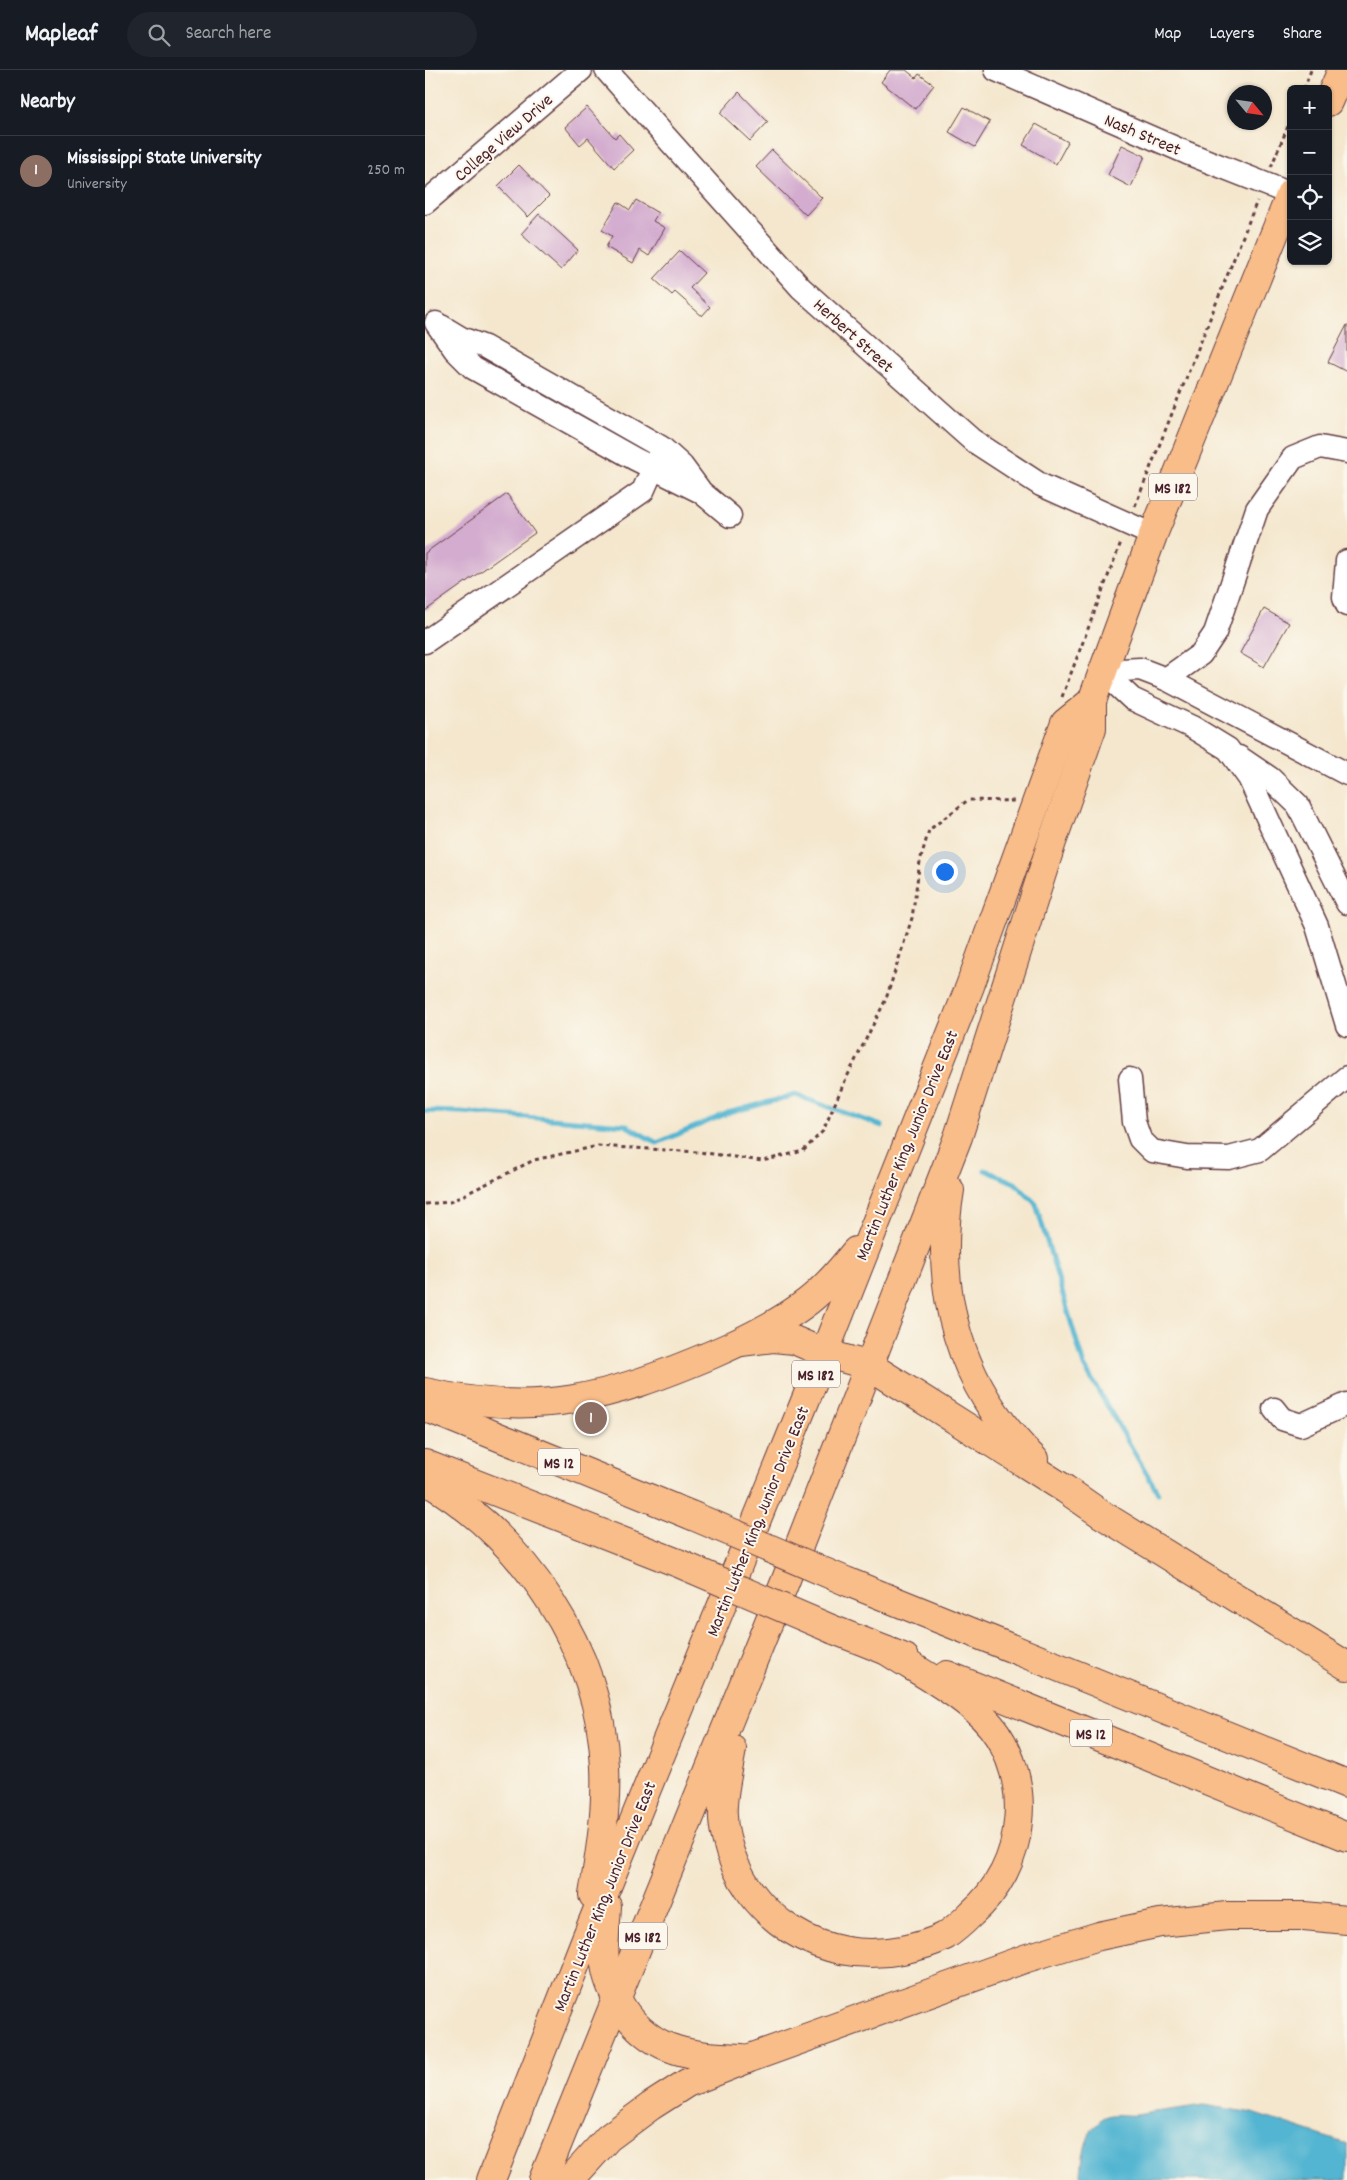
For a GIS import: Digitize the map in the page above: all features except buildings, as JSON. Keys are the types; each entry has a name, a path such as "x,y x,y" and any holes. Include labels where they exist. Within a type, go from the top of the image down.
{"main road":[{"name":"MS 182","path":"543,2180 741,1692 958,1137 1049,852 1092,728 1092,701 1102,671 1153,535 1287,203"},
{"name":"Martin Luther King, Junior Drive East","path":"491,2180 584,1943 824,1353 970,986 1065,723 1092,701"},
{"path":"958,1137 944,1220 946,1280 954,1326 971,1373 991,1406 1015,1440 1065,1489"},
{"path":"425,1392 506,1404 568,1401 637,1384 741,1342 808,1301 823,1289 869,1237"},
{"path":"741,1342 773,1338 794,1340 824,1353 870,1366 1065,1489 1101,1514 1347,1666"},
{"name":"MS 12","path":"425,1407 693,1516 848,1582 1347,1784"},
{"name":"MS 12","path":"425,1464 678,1563 834,1630 1347,1838"},
{"path":"425,1480 449,1494 474,1514 528,1571 552,1602 564,1624 579,1655 590,1686 600,1728 605,1767 601,1846 584,1943"},
{"path":"741,1692 724,1784 722,1814 725,1838 734,1863 746,1884 775,1919 815,1943 861,1954 890,1952 920,1946 944,1936 962,1923 982,1905 996,1886 1008,1864 1016,1840 1019,1814 1018,1791 1005,1747 978,1712 964,1700 887,1651"},
{"path":"608,1887 605,1965 611,1988 628,2016 643,2032 663,2046 687,2054 750,2058"},
{"path":"570,2180 608,2138 651,2106 687,2083 750,2058 1027,1958 1099,1936 1160,1923 1227,1916 1304,1916 1347,1920"}],"street":[{"name":"College View Drive","path":"425,203 581,70"},
{"name":"Herbert Street","path":"606,70 801,288 972,440 1041,485 1153,535"},
{"name":"Nash Street","path":"1002,72 1287,192"},
{"path":"431,320 461,338 485,347 661,447 682,466 701,492"},
{"path":"431,320 455,350 473,368 654,469 701,492 730,516"},
{"path":"425,642 643,490 654,469 661,447"},
{"path":"1166,679 1201,654 1215,633 1257,509 1293,458 1320,447 1347,452"},
{"path":"1347,562 1344,597 1347,605"},
{"path":"1102,671 1140,669 1166,679 1347,774"},
{"path":"1102,671 1132,699 1192,727 1270,778 1298,805 1347,903"},
{"path":"1228,749 1249,778 1317,926 1347,1025"},
{"path":"1130,1079 1134,1122 1140,1139 1152,1151 1187,1157 1229,1158 1260,1150 1347,1077"},
{"path":"1274,1408 1282,1419 1301,1425 1347,1404"}],"path":[{"path":"1305,85 1311,71"},
{"path":"1061,700 1128,525 1287,128"},
{"path":"425,1204 449,1202 534,1160 598,1146 699,1152 762,1161 803,1151 823,1131 886,999 912,918 920,861 929,830 968,800 1022,801"}],"water":[{"path":"1204,2105 1253,2113 1347,2144 1347,2180 1081,2180 1086,2143 1094,2126 1101,2120 1111,2115 1135,2115"}],"waterway":[{"path":"425,1111 461,1112 625,1125 657,1143 728,1113 795,1095 882,1126"},
{"path":"985,1170 1015,1183 1036,1204 1084,1366 1158,1493"}],"place":[{"name":"Mississippi State University","path":"591,1418"}]}
